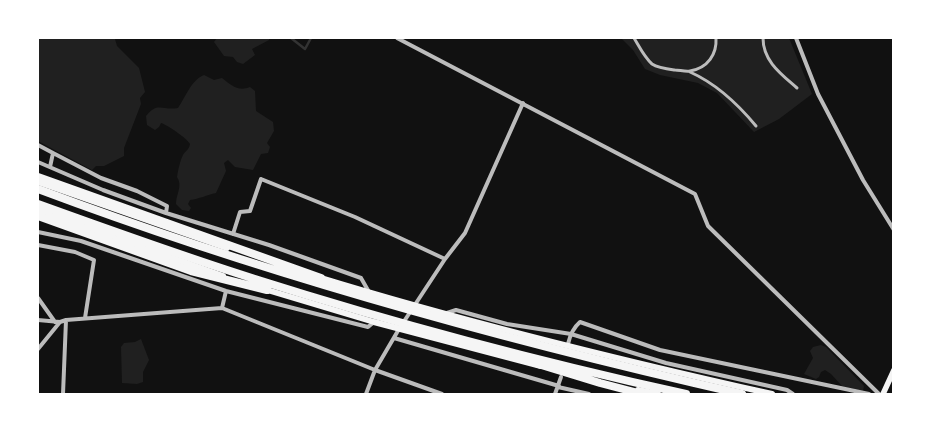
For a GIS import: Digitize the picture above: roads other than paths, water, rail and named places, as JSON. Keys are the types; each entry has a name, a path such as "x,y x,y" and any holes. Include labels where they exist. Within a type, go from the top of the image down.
{"highway":[{"path":"38,177 321,278"},
{"path":"38,182 151,223 321,278 445,315 569,347 772,394"},
{"path":"38,189 175,238 431,318 576,356 742,394"},
{"path":"38,204 255,279 337,304 492,348 686,394"},
{"path":"38,210 215,273 374,322 658,394"},
{"path":"38,216 191,271 267,290"},
{"path":"492,348 556,370 642,394"}],"main road":[{"path":"882,394 894,370"}],"street":[{"path":"397,38 695,194 708,226 879,394"},
{"path":"634,38 648,60 654,65 661,68 690,72 721,89 743,110 756,126"},
{"path":"690,72 701,67 713,57 716,50 716,38"},
{"path":"763,38 767,57 779,73 797,88"},
{"path":"796,38 818,94 864,180 894,230"},
{"path":"366,394 376,370 399,329 444,259 466,233 523,103"},
{"path":"38,145 101,178 137,191 167,206 166,213"},
{"path":"50,167 53,153"},
{"path":"38,162 103,190 166,213 268,244 361,278 369,293"},
{"path":"233,234 240,212 250,211 261,179 355,217 444,259"},
{"path":"38,232 81,241 226,291 368,326 374,322"},
{"path":"38,245 76,252 94,260 85,318"},
{"path":"222,308 226,291"},
{"path":"38,298 55,322"},
{"path":"38,320 60,322 85,318 222,308 376,370 442,394"},
{"path":"445,315 456,310 507,324 571,334 666,363 787,390 793,394"},
{"path":"63,394 66,320"},
{"path":"38,349 60,322"},
{"path":"568,344 571,334 580,322 660,350 869,394"},
{"path":"394,338 589,394"},
{"path":"555,394 561,377"}],"waterway":[{"path":"291,38 305,49 311,38"}]}
